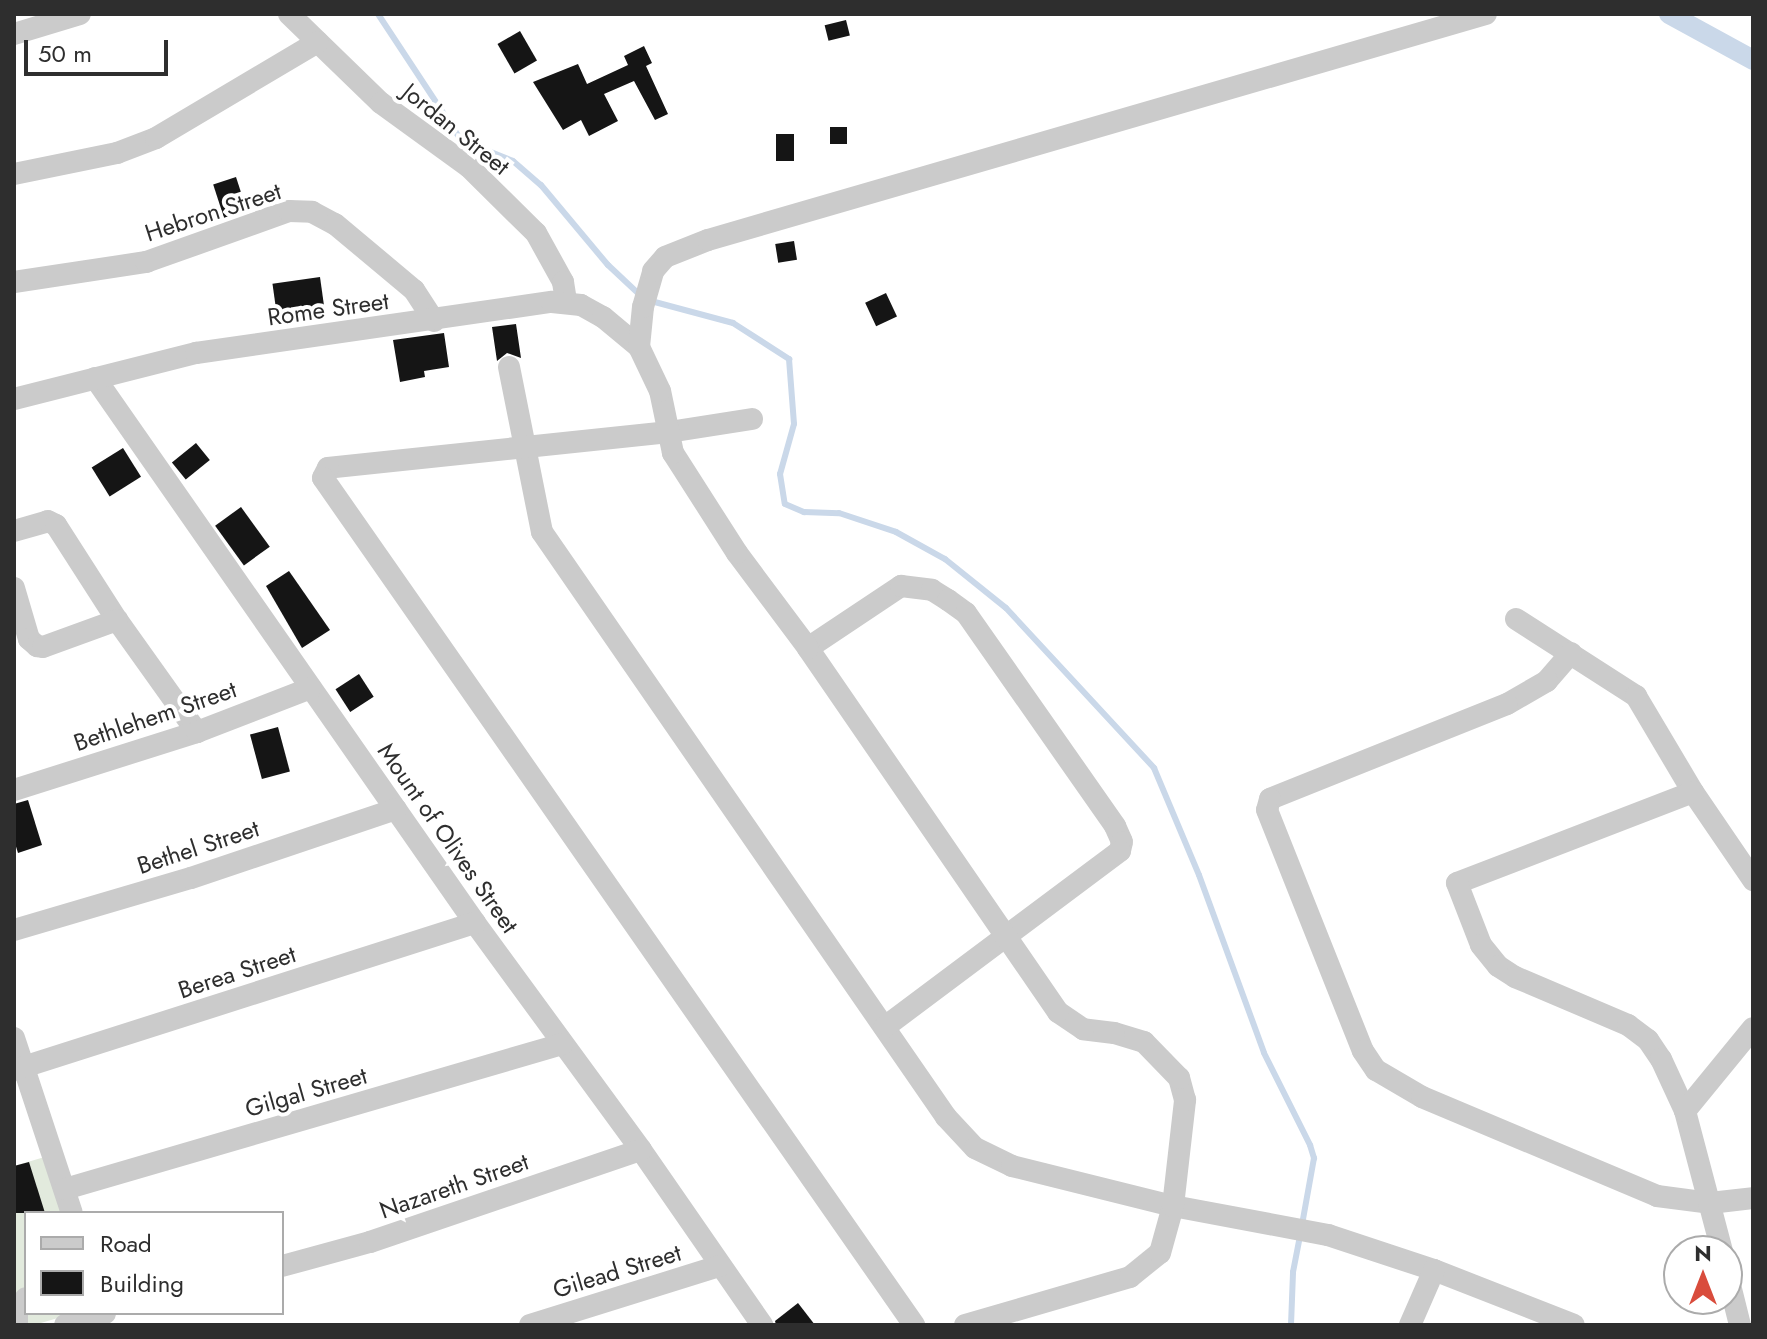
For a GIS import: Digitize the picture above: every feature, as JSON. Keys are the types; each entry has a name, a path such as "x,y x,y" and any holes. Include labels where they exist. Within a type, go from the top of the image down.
{"street":[{"path":"14,34 80,14"},
{"name":"Jordan Street","path":"289,14 381,103 469,167 536,233 563,282 566,302"},
{"path":"639,347 642,312 653,271 665,257 685,248 1486,14"},
{"path":"14,174 104,156 156,138 318,42"},
{"name":"Hebron Street","path":"14,282 146,262 289,211 312,212 335,224 414,290 434,321"},
{"path":"566,302 603,317 639,347 660,391 673,453 681,466 737,553 808,648 1058,1012 1083,1029 1114,1033 1144,1042 1179,1078 1185,1100 1173,1206 1160,1253 1130,1277 965,1325"},
{"name":"Rome Street","path":"14,399 196,353 566,302"},
{"path":"509,367 542,532 946,1117 975,1148 1012,1166 1173,1206 1328,1235 1434,1270 1574,1325"},
{"name":"Mount of Olives Street","path":"95,378 475,923 641,1150 762,1325"},
{"path":"752,419 669,432 328,468 323,478 914,1325"},
{"path":"14,531 52,521 117,620 197,732"},
{"path":"808,648 901,586 932,590 966,613 1115,826 1122,842 1120,851 885,1027"},
{"path":"14,588 29,639 37,646 43,647 117,620"},
{"path":"1516,619 1636,696 1693,792 1753,880"},
{"path":"1571,653 1547,681 1507,704 1270,799 1267,810 1363,1051 1376,1070 1413,1093 1657,1196 1710,1203 1753,1198"},
{"name":"Bethlehem Street","path":"14,790 197,732 311,688"},
{"path":"1693,792 1457,883 1481,945 1498,966 1515,977 1628,1025 1648,1040 1661,1059 1685,1111 1718,1235"},
{"name":"Bethel Street","path":"14,930 191,878 396,809"},
{"name":"Berea Street","path":"18,1068 475,923"},
{"path":"1685,1111 1753,1028"},
{"path":"14,1038 18,1068 71,1211"},
{"name":"Gilgal Street","path":"65,1189 562,1044"},
{"name":"Nazareth Street","path":"284,1265 370,1242 641,1150"},
{"name":"Gilead Street","path":"530,1325 719,1266"},
{"path":"1410,1325 1434,1270"},
{"path":"17,1325 17,1309 24,1300"},
{"path":"65,1325 97,1315"}],"shaded area":[{"path":"48,1156 63,1211 24,1211 24,1315 68,1315 34,1325 14,1325 14,1166"}],"building":[{"path":"846,20 850,36 829,41 825,25"},
{"path":"520,31 537,60 514,73 497,44"},
{"path":"644,46 652,63 646,66 668,114 655,120 634,81 604,94 618,121 589,136 581,120 563,130 533,82 578,64 587,84 628,65 624,56"},
{"path":"830,127 847,127 847,144 830,144"},
{"path":"776,134 794,134 794,161 776,161"},
{"path":"236,177 247,210 224,218 213,184"},
{"path":"794,241 797,260 778,263 775,244"},
{"path":"320,277 325,311 277,317 272,284"},
{"path":"886,293 897,317 876,326 865,303"},
{"path":"516,324 521,358 507,353 497,361 492,327"},
{"path":"444,333 449,367 424,371 425,377 400,382 393,340"},
{"path":"196,443 210,460 186,480 172,463"},
{"path":"123,448 141,477 110,496 92,468"},
{"path":"241,507 270,547 244,565 215,526"},
{"path":"289,571 330,630 302,648 266,586"},
{"path":"359,674 374,697 350,712 336,689"},
{"path":"278,727 290,771 262,779 250,735"},
{"path":"28,800 42,845 18,853 14,840 14,804"},
{"path":"29,1162 44,1211 14,1213 14,1166"},
{"path":"798,1303 815,1325 776,1325 775,1321"}],"waterway":[{"path":"378,14 461,140 513,161 541,185 608,265 640,295"},
{"path":"1669,14 1753,60"},
{"path":"651,301 733,323 789,359 794,424 780,474 785,504 804,512 839,513 896,532 945,559 1006,608 1154,768 1199,875 1264,1053 1310,1145 1314,1158 1302,1225"},
{"path":"1291,1325 1293,1272 1300,1236"}]}
